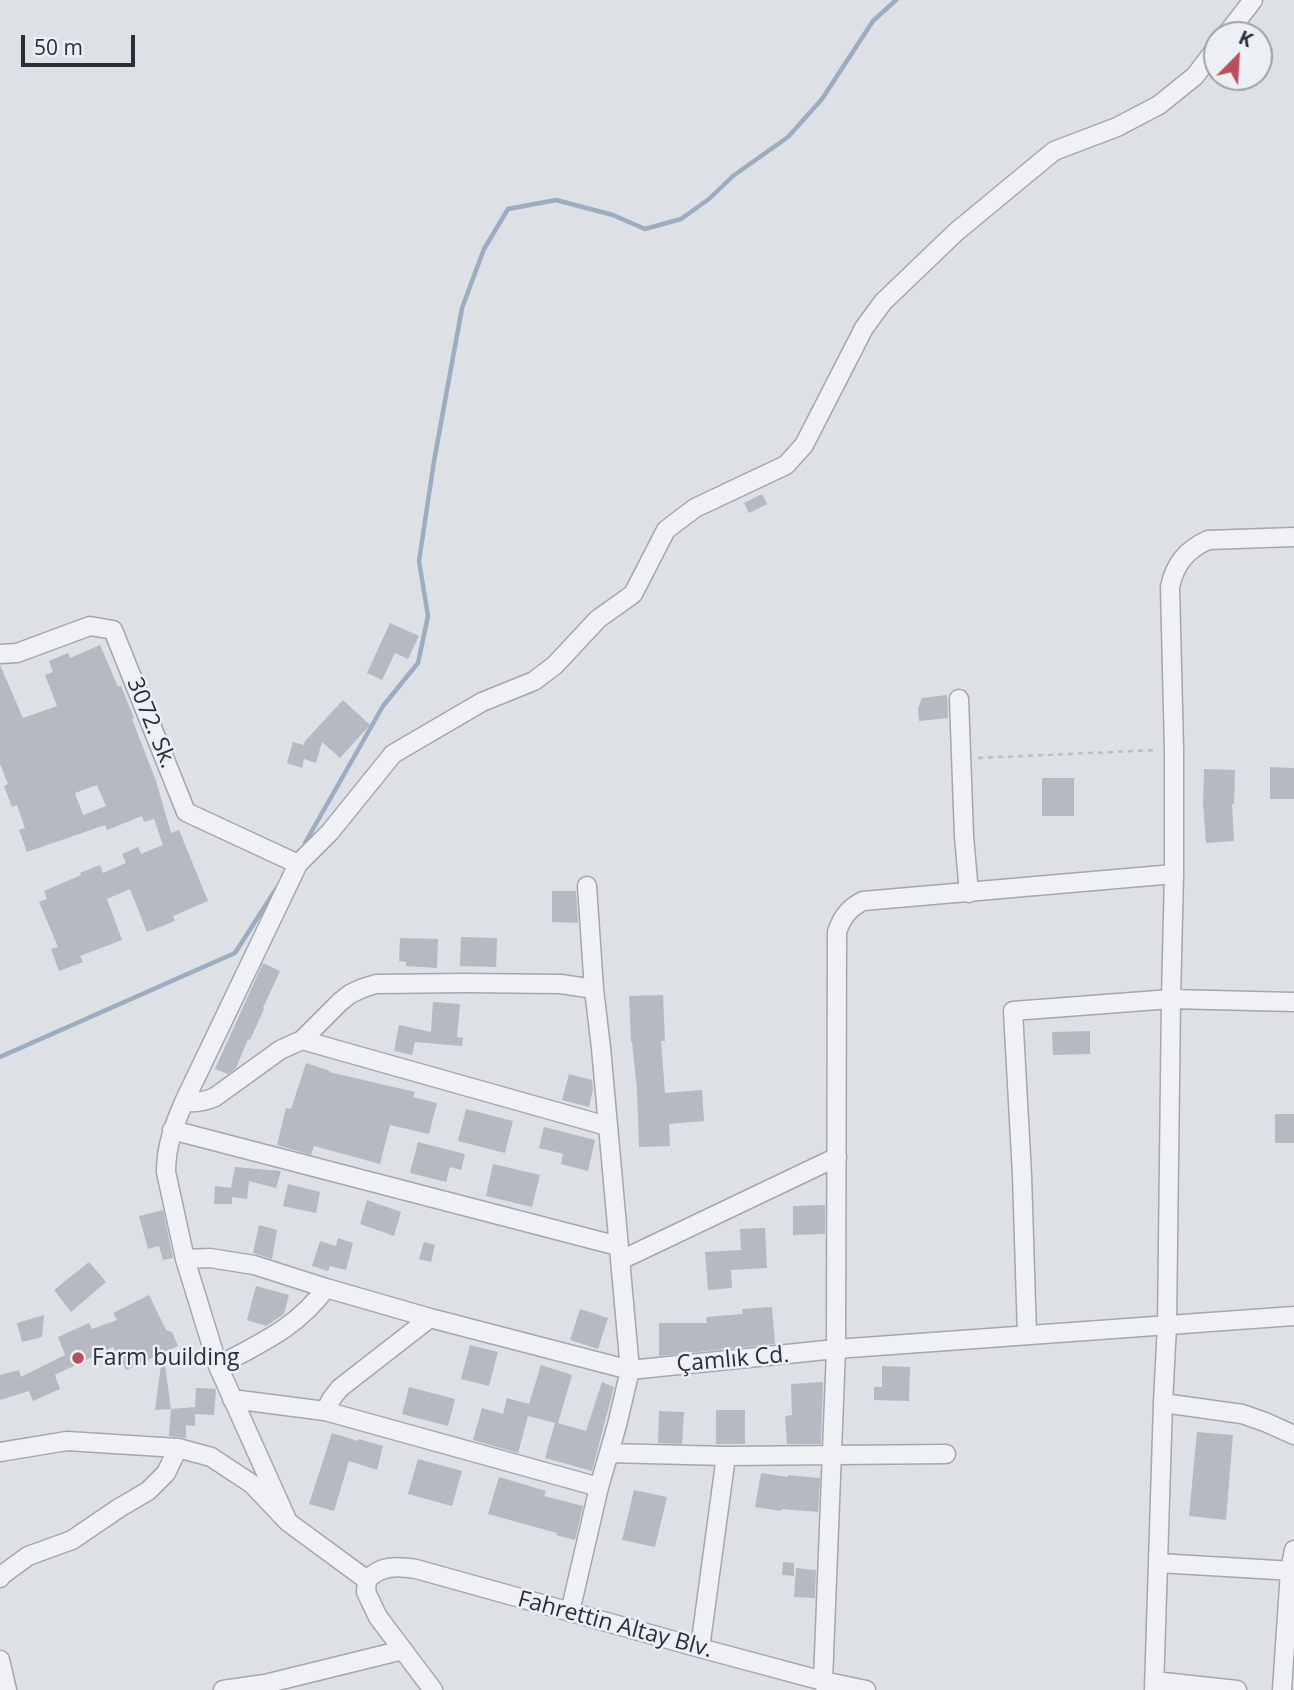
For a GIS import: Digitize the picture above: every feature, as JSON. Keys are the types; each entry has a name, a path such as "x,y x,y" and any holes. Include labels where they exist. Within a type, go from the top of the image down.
{"street":[{"path":"1237,21 1253,0"},
{"path":"288,1522 218,1366 185,1259 166,1172 172,1130 184,1102 298,864 330,832 393,754 482,702 534,681 555,665 598,619 633,594 666,530 695,509 786,465 804,445 864,328 883,302 956,232 1054,151 1117,127 1159,105 1195,76 1203,65"},
{"path":"1237,1690 1154,1686 1167,1325 1174,874 1170,587 1178,563 1192,549 1208,540 1294,537"},
{"name":"3072. Sk.","path":"0,654 17,653 90,626 113,630 186,812 298,864"},
{"path":"959,699 969,892"},
{"path":"824,1685 836,1349 837,932 841,921 848,911 863,901 1174,874"},
{"path":"570,1612 629,1370 587,886"},
{"path":"184,1102 204,1102 215,1097 280,1050 302,1041 340,1002 363,988 376,984 561,984 594,989"},
{"path":"1027,1335 1023,1175 1013,1011 1171,999 1294,1002"},
{"path":"302,1041 607,1126"},
{"path":"172,1130 619,1253 837,1157"},
{"name":"Çamlık Cd.","path":"185,1259 210,1258 254,1265 430,1318 629,1370 836,1349 1294,1316"},
{"path":"218,1366 285,1329 305,1314 326,1288"},
{"path":"325,1411 340,1388 430,1318"},
{"path":"232,1399 325,1411 599,1487"},
{"path":"1163,1403 1242,1414 1294,1435"},
{"path":"0,1452 67,1441 178,1448 211,1457 252,1485 288,1522 367,1580 366,1592 378,1617 433,1690"},
{"path":"0,1578 28,1556 72,1540 148,1491 166,1473 178,1448"},
{"path":"609,1453 726,1456 946,1454"},
{"path":"700,1648 726,1456"},
{"path":"1282,1690 1294,1550"},
{"path":"1158,1563 1292,1571"},
{"name":"Fahrettin Altay Blv.","path":"367,1580 382,1569 399,1566 416,1569 824,1685 866,1690"},
{"path":"223,1690 265,1684 403,1650"},
{"path":"0,1660 7,1690"}],"path":[{"path":"962,759 1174,750"}],"building":[{"path":"762,494 767,504 749,513 744,503"},
{"path":"390,623 419,636 408,659 395,653 382,680 367,673"},
{"path":"100,645 134,718 132,719 156,781 171,833 179,830 208,901 173,916 175,921 147,932 130,889 107,899 122,940 80,956 83,962 59,971 51,949 58,947 39,902 47,899 44,891 100,865 103,873 126,863 122,854 138,847 141,854 163,845 154,819 144,822 142,816 107,830 105,825 27,852 19,830 25,828 17,805 12,807 4,786 8,784 0,764 0,665 23,718 57,706 45,675 53,672 49,661 68,653 70,658","holes":["97,785 106,806 83,815 75,793"]},
{"path":"947,695 948,718 919,721 918,709 922,698"},
{"path":"343,700 370,725 340,758 322,742 316,763 304,759 302,768 287,763 293,742 304,745"},
{"path":"1270,767 1294,768 1294,799 1270,799"},
{"path":"1204,769 1235,770 1232,804 1234,841 1206,843"},
{"path":"1042,778 1074,778 1074,816 1042,816"},
{"path":"552,891 576,891 578,923 552,922"},
{"path":"461,937 497,938 496,967 460,966"},
{"path":"400,938 438,939 437,968 406,966 406,962 399,961"},
{"path":"263,963 280,971 236,1068 228,1074 215,1069"},
{"path":"663,995 665,1041 661,1041 665,1093 702,1090 704,1121 669,1124 670,1146 639,1147 629,996"},
{"path":"433,1002 460,1004 457,1037 463,1038 462,1046 415,1042 412,1055 394,1051 399,1025 431,1032"},
{"path":"1090,1031 1090,1054 1053,1055 1052,1032"},
{"path":"306,1063 329,1072 415,1092 413,1097 437,1103 429,1134 390,1125 380,1164 314,1146 311,1155 277,1145 286,1108 291,1109"},
{"path":"569,1074 592,1080 589,1107 562,1100"},
{"path":"466,1109 513,1121 505,1153 458,1141"},
{"path":"1275,1114 1294,1114 1294,1143 1275,1143"},
{"path":"544,1127 595,1140 588,1171 561,1164 563,1154 539,1148"},
{"path":"418,1142 465,1154 461,1170 450,1167 446,1182 410,1173"},
{"path":"493,1164 540,1175 532,1207 486,1196"},
{"path":"235,1167 281,1171 276,1188 249,1181 247,1199 232,1197 232,1204 214,1204 215,1186 231,1188"},
{"path":"288,1184 320,1192 316,1213 283,1206"},
{"path":"367,1200 401,1212 394,1236 360,1224"},
{"path":"825,1205 825,1234 793,1235 793,1206"},
{"path":"163,1210 173,1258 163,1260 159,1246 148,1249 139,1216"},
{"path":"259,1225 277,1230 272,1259 253,1253"},
{"path":"765,1228 767,1268 731,1270 732,1288 708,1290 705,1252 741,1250 740,1229"},
{"path":"338,1238 353,1243 346,1270 330,1266 328,1271 312,1266 320,1241 336,1246"},
{"path":"424,1242 435,1245 431,1262 419,1259"},
{"path":"89,1262 106,1282 71,1312 54,1290"},
{"path":"256,1286 289,1295 284,1314 266,1326 247,1320"},
{"path":"149,1295 166,1330 172,1332 178,1346 126,1370 113,1347 55,1375 60,1389 33,1401 29,1391 0,1400 0,1375 19,1370 21,1377 65,1355 58,1337 89,1323 92,1329 117,1320 113,1313"},
{"path":"772,1307 775,1344 659,1356 659,1323 707,1323 706,1317 743,1314 742,1309"},
{"path":"580,1309 608,1318 598,1349 570,1340"},
{"path":"44,1315 42,1337 22,1342 17,1323"},
{"path":"470,1345 498,1352 489,1386 461,1379"},
{"path":"161,1365 165,1365 171,1409 155,1410"},
{"path":"541,1365 572,1375 558,1423 586,1431 602,1382 614,1387 592,1471 545,1458 555,1423 528,1416 518,1453 473,1440 482,1408 503,1414 507,1398 529,1404"},
{"path":"882,1366 910,1367 909,1401 874,1400 874,1387 882,1387"},
{"path":"823,1382 821,1444 787,1444 785,1416 792,1415 791,1384"},
{"path":"409,1387 455,1399 448,1426 402,1414"},
{"path":"196,1388 216,1389 214,1415 195,1414 195,1426 186,1425 186,1438 169,1436 171,1409 195,1409"},
{"path":"716,1410 745,1410 745,1444 716,1444"},
{"path":"659,1411 684,1412 682,1444 658,1443"},
{"path":"1197,1432 1233,1435 1226,1520 1189,1516"},
{"path":"332,1433 383,1446 377,1470 349,1461 334,1511 309,1504"},
{"path":"418,1459 462,1471 452,1506 408,1494"},
{"path":"761,1473 820,1478 818,1512 755,1507"},
{"path":"499,1477 546,1491 544,1496 583,1506 575,1540 488,1514"},
{"path":"634,1490 667,1497 655,1547 622,1540"},
{"path":"783,1562 794,1563 794,1576 782,1575"},
{"path":"796,1568 816,1570 815,1598 794,1597"}],"waterway":[{"path":"305,843 383,706 418,663 428,616 419,561 462,308 484,249 508,209 556,200 613,215 645,229 681,219 709,199 733,176 788,137 822,99 873,21 896,0"},
{"path":"0,1057 235,953 276,889"}],"place":[{"name":"Farm building","path":"78,1358"}]}
